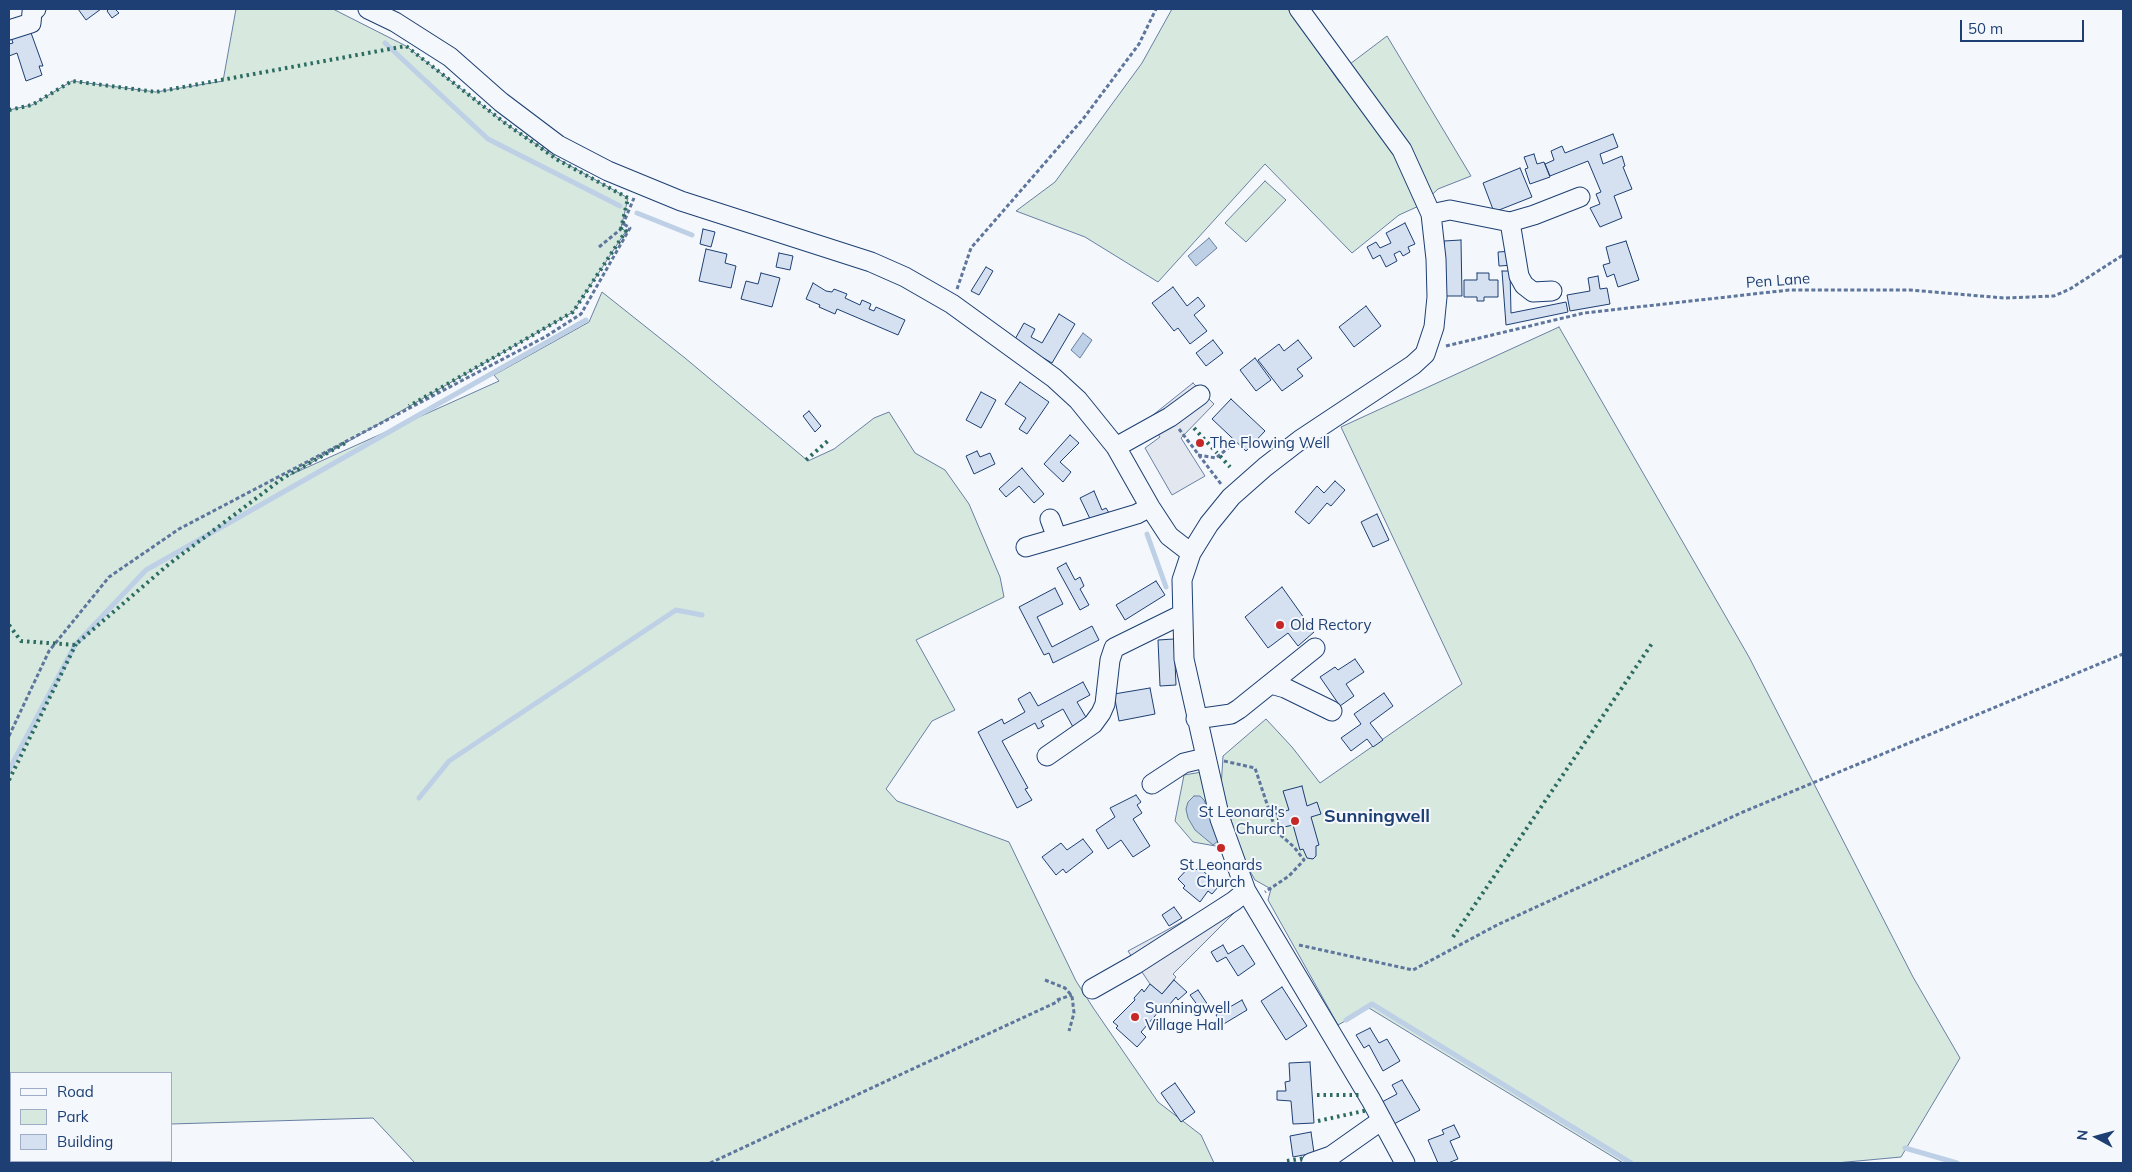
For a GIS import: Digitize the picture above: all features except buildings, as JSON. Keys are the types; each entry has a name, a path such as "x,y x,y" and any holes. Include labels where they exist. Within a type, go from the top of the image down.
{"street":[{"path":"9,30 31,22 32,12 36,9"},
{"path":"368,9 395,22 450,57 502,102 558,145 608,171 638,185 681,201 871,262 905,277 952,304 1054,378 1078,400 1116,447 1150,507 1170,536 1191,553"},
{"path":"1299,9 1402,150 1430,214 1436,259 1437,297 1434,327 1428,348 1413,365 1300,440 1231,497 1209,524 1191,553 1182,580 1181,614 1184,659 1206,762 1228,846 1249,896 1382,1120 1405,1163"},
{"path":"1430,214 1450,210 1510,222 1580,197"},
{"path":"1510,222 1519,276 1524,284 1533,292 1552,291"},
{"path":"1116,447 1170,417 1200,395"},
{"path":"1026,547 1137,514 1150,507"},
{"path":"1050,520 1056,538"},
{"path":"1047,756 1093,724 1101,713 1105,704 1110,645 1181,614"},
{"path":"1196,719 1230,714 1315,648"},
{"path":"1271,684 1286,688 1332,711"},
{"path":"1152,784 1184,763 1206,762"},
{"path":"1085,991 1136,964 1234,901 1249,896"},
{"path":"1310,1163 1331,1156 1382,1120"}],"path":[{"path":"952,304 971,248 1083,119 1138,44 1156,9"},
{"path":"599,247 624,224 634,197"},
{"path":"9,736 49,651 108,578 179,529 545,337 581,314 630,228 624,224"},
{"name":"Pen Lane","path":"1428,348 1444,347 1584,313 1781,291 1867,289 2004,298 2054,296 2070,289 2123,255"},
{"path":"1170,417 1231,497"},
{"path":"1198,454 1216,458 1233,444"},
{"path":"1282,953 1298,945 1413,970 1497,925 1743,812 2123,654"},
{"path":"1206,762 1223,761 1255,768 1276,831 1294,847 1304,860 1289,876 1249,896"},
{"path":"1045,980 1065,988 1072,996 1074,1013 1069,1031"},
{"path":"710,1163 1059,1001 1085,991"}],"green space":[{"path":"236,9 333,9 406,46 505,123 558,159 628,198 621,228 626,231 573,312 290,475 499,381 494,375 589,322 602,292 685,358 808,461 834,449 874,418 889,412 915,453 945,470 969,504 1000,577 1004,597 916,640 955,710 932,721 886,789 897,801 1009,842 1076,981 1158,1102 1201,1135 1214,1163 415,1163 373,1118 172,1124 172,1072 10,1072 9,1130 9,110 32,105 72,81 156,92 223,81"},
{"path":"1172,9 1288,9 1340,83 1350,64 1387,36 1471,176 1438,189 1421,205 1399,215 1352,253 1265,164 1158,282 1085,237 1016,211 1055,182 1142,63"},
{"path":"1265,181 1286,200 1246,242 1225,223"},
{"path":"1559,327 1749,657 1913,977 1960,1058 1901,1157 1836,1163 1623,1163 1369,1008 1338,1025 1268,900 1271,889 1255,880 1243,859 1221,788 1223,756 1266,719 1292,747 1320,783 1462,684 1341,427"},
{"path":"1202,772 1221,847 1193,842 1175,821 1184,775"}],"shaded area":[{"path":"1193,383 1214,404 1181,438 1205,476 1172,495 1145,448 1160,437 1148,419"},
{"path":"1230,896 1240,907 1173,974 1176,977 1162,994 1150,984 1128,951"}],"water":[{"path":"1209,238 1217,248 1196,266 1188,256"},
{"path":"1083,333 1092,340 1080,358 1071,350"},
{"path":"1194,796 1200,796 1204,800 1210,815 1218,841 1213,845 1195,830 1188,818 1186,809 1188,802"}],"waterway":[{"path":"385,43 488,139 620,206"},
{"path":"637,213 692,235"},
{"path":"9,770 75,645 146,570 586,320"},
{"path":"1147,534 1166,587"},
{"path":"419,798 449,761 676,610 702,615"},
{"path":"1346,1020 1372,1004 1631,1163"},
{"path":"1905,1148 1957,1163"}],"hedge":[{"path":"9,110 32,105 72,81 156,92 406,46 505,123 558,160 628,198 621,229 626,231 573,312 409,406"},
{"path":"1194,428 1217,453"},
{"path":"806,460 830,439"},
{"path":"9,625 21,641 75,645 169,564 283,478 347,442"},
{"path":"1220,456 1230,467"},
{"path":"1453,937 1653,642"},
{"path":"9,780 76,644"},
{"path":"1317,1095 1359,1095"},
{"path":"1318,1121 1368,1110"},
{"path":"1287,1161 1305,1158"}],"place":[{"name":"The Flowing Well","path":"1200,443"},
{"name":"Old Rectory","path":"1280,625"},
{"name":"St Leonard's Church","path":"1295,821"},
{"name":"St Leonards Church","path":"1221,848"},
{"name":"Sunningwell Village Hall","path":"1135,1017"}],"district":[{"name":"Sunningwell","path":"1377,817"}]}
